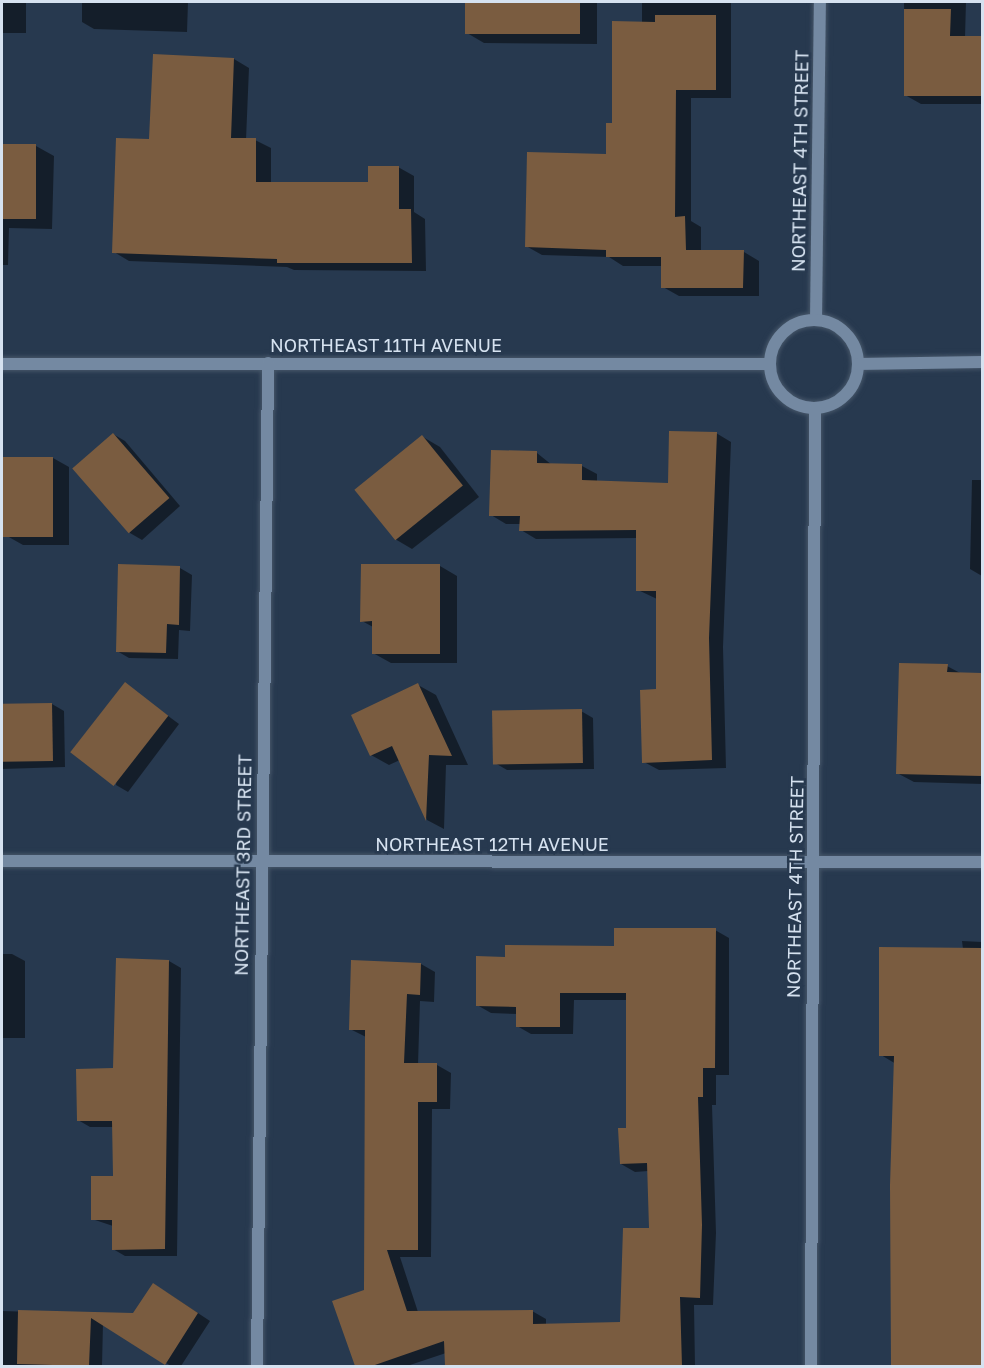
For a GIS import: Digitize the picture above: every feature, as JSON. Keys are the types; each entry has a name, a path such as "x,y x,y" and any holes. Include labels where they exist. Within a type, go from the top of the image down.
{"street":[{"name":"NORTHEAST 4TH STREET","path":"816,320 820,2"},
{"path":"816,320 844,332 853,343 858,364 854,384 845,396 832,405 815,408 788,401 778,390 770,364 774,346 782,334 793,325 816,320"},
{"path":"858,364 982,362"},
{"name":"NORTHEAST 3RD STREET","path":"257,1366 260,861 268,363"},
{"name":"NORTHEAST 11TH AVENUE","path":"2,364 770,364"},
{"name":"NORTHEAST 4TH STREET","path":"811,1366 815,408"},
{"name":"NORTHEAST 12TH AVENUE","path":"2,861 982,862"}],"building":[{"path":"465,2 580,2 580,34 465,34"},
{"path":"904,9 951,9 950,36 982,36 982,96 904,96"},
{"path":"655,15 716,15 716,90 676,90 675,217 685,216 686,250 744,250 743,288 661,288 661,257 606,257 606,250 525,247 527,152 606,154 606,123 612,123 612,21 655,22"},
{"path":"153,54 234,58 231,138 256,138 256,182 368,182 368,166 399,166 399,209 411,209 412,263 277,263 277,259 112,253 116,138 149,139"},
{"path":"2,144 36,144 36,219 2,219"},
{"path":"669,431 717,432 709,638 712,760 642,763 640,690 656,689 656,591 636,591 636,530 519,531 520,516 489,516 491,450 537,451 537,463 582,464 582,480 668,483"},
{"path":"113,433 169,498 129,533 72,468"},
{"path":"422,435 463,486 395,540 354,490"},
{"path":"2,457 53,457 53,537 2,537"},
{"path":"118,564 180,566 179,625 167,624 166,653 116,652"},
{"path":"361,564 440,564 440,654 372,654 372,621 360,622"},
{"path":"899,663 948,664 947,672 982,673 982,776 896,774"},
{"path":"125,682 168,716 114,786 70,752"},
{"path":"418,683 452,756 429,755 426,821 392,746 370,756 351,715"},
{"path":"52,703 53,761 3,762 2,704"},
{"path":"582,709 583,763 493,765 492,711"},
{"path":"614,928 716,928 715,1068 703,1068 703,1097 698,1097 702,1225 700,1298 680,1297 682,1366 445,1366 444,1341 372,1366 355,1366 332,1301 364,1290 365,1030 349,1030 351,960 421,963 420,995 407,994 404,1063 437,1063 437,1102 418,1102 418,1250 387,1250 407,1311 533,1310 533,1324 620,1322 623,1228 649,1228 647,1163 620,1164 618,1128 626,1128 626,993 560,993 560,1027 516,1027 516,1007 476,1006 476,956 505,957 505,945 614,946"},
{"path":"879,947 982,948 982,1366 891,1366 890,1185 894,1056 879,1056"},
{"path":"116,958 169,960 165,1249 112,1250 112,1220 91,1220 91,1176 113,1176 112,1121 77,1121 76,1069 113,1068"},
{"path":"153,1283 198,1313 165,1365 91,1318 89,1366 17,1364 18,1310 133,1313"}]}
